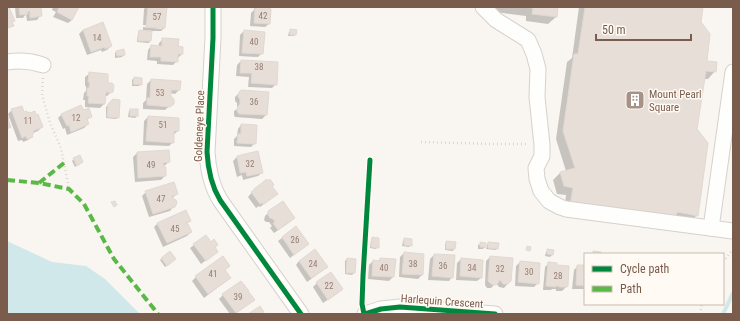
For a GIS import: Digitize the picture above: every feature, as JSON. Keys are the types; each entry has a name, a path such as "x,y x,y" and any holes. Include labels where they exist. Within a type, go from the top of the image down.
{"street":[{"name":"Goldeneye Place","path":"213,7 213,38 207,152 207,163 210,178 220,200 301,314"},
{"path":"483,7 496,20 528,40 534,54 538,69 537,97 542,145 542,156 536,168 537,179 541,191 549,201 566,209 733,231"},
{"path":"7,62 24,61 43,65"},
{"path":"711,228 733,72"},
{"name":"Harlequin Crescent","path":"365,314 381,309 400,307 495,314"}],"path":[{"path":"43,65 42,96 50,123 61,148 69,190"},
{"path":"421,142 532,144"},
{"path":"724,261 733,249"}],"water":[{"path":"7,241 52,262 86,266 105,279 140,314 7,314"}],"building":[{"path":"7,7 9,7 15,21 12,22 14,26 7,28"},
{"path":"19,7 41,7 42,16 30,18 30,11 27,12 28,14 20,15"},
{"path":"57,7 79,7 72,20 57,12 59,8"},
{"path":"148,7 167,7 165,28 146,27"},
{"path":"270,7 270,24 254,23 255,8"},
{"path":"522,7 558,7 557,17 532,14 533,8"},
{"name":"Mount Pearl Square","path":"585,7 703,7 701,22 710,34 707,61 717,62 716,72 706,71 697,129 708,143 698,216 677,212 675,222 570,205 573,188 564,186 560,172 575,168 563,131 574,54 578,54"},
{"path":"103,22 112,46 91,52 83,30"},
{"path":"290,29 297,30 296,35 290,35"},
{"path":"139,30 152,31 151,41 138,41"},
{"path":"244,30 265,32 263,54 242,53"},
{"path":"162,38 179,39 178,46 183,47 183,54 178,54 178,62 161,61 161,57 150,57 151,45 162,46"},
{"path":"124,49 125,55 117,56 116,51"},
{"path":"241,60 278,62 277,85 251,83 252,73 240,73"},
{"path":"89,72 108,74 108,83 112,83 114,85 113,92 106,92 105,104 88,103 89,96 87,96 87,88 89,88 90,82 88,82"},
{"path":"134,77 142,78 142,85 133,84"},
{"path":"151,79 181,81 180,90 171,90 171,96 174,99 174,104 170,107 147,105 147,98 150,98"},
{"path":"241,90 269,92 267,115 239,114 237,111 240,104 240,99 238,97"},
{"path":"113,99 120,100 119,118 107,117 108,104"},
{"path":"81,105 84,110 89,108 92,117 87,119 89,124 71,132 69,125 67,126 61,114"},
{"path":"22,106 24,112 27,111 27,113 30,113 35,111 36,115 38,114 43,127 33,131 33,137 27,139 26,136 22,138 11,109"},
{"path":"130,109 138,109 138,116 130,116"},
{"path":"7,114 11,127 7,129"},
{"path":"148,116 179,118 179,131 174,131 174,143 146,141"},
{"path":"241,124 257,125 256,144 237,143 238,134 241,134"},
{"path":"169,150 170,162 163,163 164,167 166,167 166,176 138,178 137,152"},
{"path":"258,151 263,173 247,176 246,172 240,173 237,156"},
{"path":"80,155 83,162 77,166 73,158"},
{"path":"267,179 268,181 270,179 274,185 272,186 278,194 264,204 260,204 251,192"},
{"path":"174,182 178,194 172,196 177,203 175,207 153,214 145,191"},
{"path":"115,201 117,205 114,207 111,202"},
{"path":"283,201 295,218 278,230 273,223 275,222 273,219 268,215 268,211"},
{"path":"186,210 191,221 186,223 186,225 188,224 192,232 167,243 157,223"},
{"path":"296,226 309,244 294,255 282,237"},
{"path":"206,235 211,242 214,239 218,245 215,247 218,252 206,261 193,244"},
{"path":"372,237 379,238 379,248 371,247"},
{"path":"404,238 412,239 412,246 404,245"},
{"path":"446,241 456,242 455,249 446,249"},
{"path":"480,242 486,243 486,247 480,247"},
{"path":"488,242 499,243 498,249 488,248"},
{"path":"527,246 531,247 530,251 526,250"},
{"path":"315,249 328,267 311,278 299,261"},
{"path":"547,249 554,250 553,255 547,254"},
{"path":"170,251 176,259 167,266 161,258"},
{"path":"593,251 601,252 601,253 593,253"},
{"path":"404,252 424,254 423,275 402,274"},
{"path":"434,254 455,255 453,278 432,276"},
{"path":"223,256 230,266 225,270 231,278 208,294 195,276"},
{"path":"490,256 513,258 511,281 508,284 503,284 499,280 496,285 491,284 488,281"},
{"path":"347,258 356,259 355,273 346,273"},
{"path":"380,258 396,259 394,277 372,276 373,260 380,261"},
{"path":"461,258 483,260 482,278 460,276"},
{"path":"520,261 540,263 539,284 518,282"},
{"path":"548,262 557,263 557,265 569,266 567,287 546,286"},
{"path":"577,265 584,265 584,286 576,285"},
{"path":"331,272 343,289 328,300 316,282"},
{"path":"241,281 255,300 236,313 222,294"},
{"path":"260,306 264,312 263,314 248,314"}],"waterway":[{"path":"723,314 733,293"}],"marked path":[{"path":"39,183 64,163"},
{"path":"7,180 39,183 69,189 84,204 114,259 158,314"}],"cycle path":[{"path":"213,7 213,38 207,152 210,177 220,200 301,314"},
{"path":"364,314 362,304 363,276 370,160"},
{"path":"365,314 381,309 400,307 495,314"}],"place":[{"name":"Mount Pearl Square","path":"635,100"}]}
